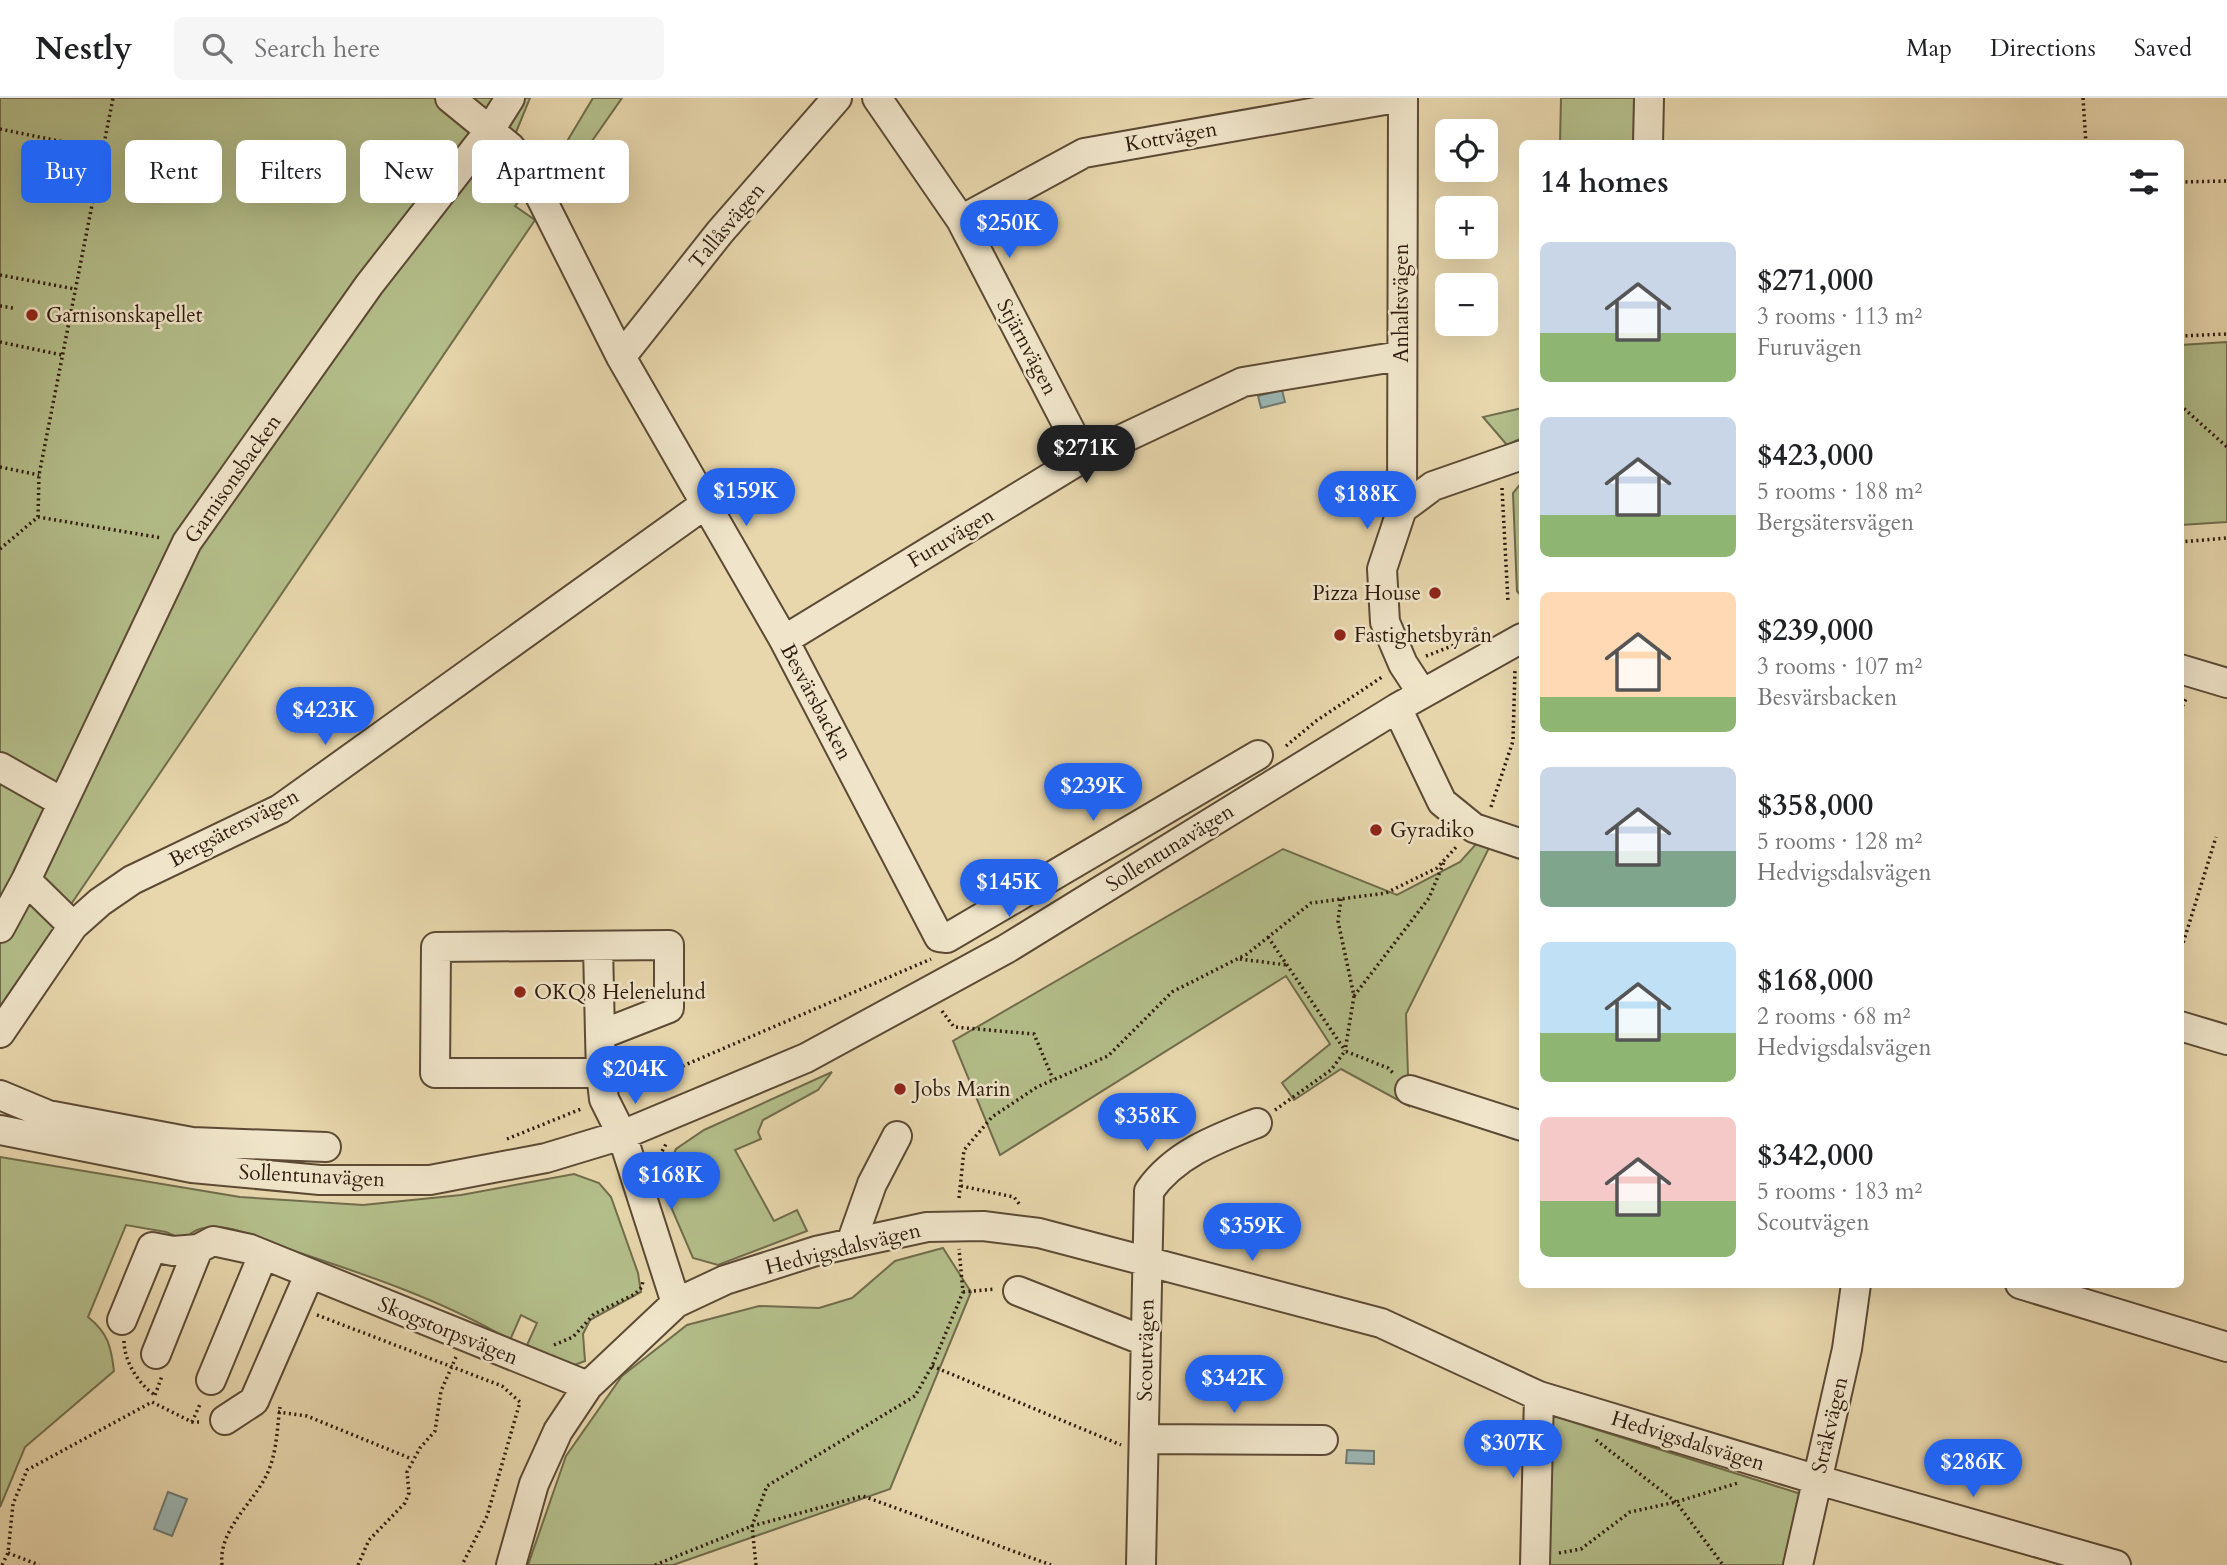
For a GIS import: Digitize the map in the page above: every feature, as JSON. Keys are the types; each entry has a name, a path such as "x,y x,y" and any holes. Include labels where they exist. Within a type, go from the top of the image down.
{"street":[{"name":"Besvärsbacken","path":"450,98 500,138 526,168 621,357 784,640 939,937 947,938 1258,755"},
{"name":"Garnisonsbacken","path":"0,928 26,880 187,542 369,285 500,138 510,98"},
{"name":"Tallåsvägen","path":"621,357 720,232 836,98"},
{"name":"Stjärnvägen","path":"877,98 961,220 1084,457"},
{"name":"Kottvägen","path":"961,220 1084,153 1396,98"},
{"name":"Anhaltsvägen","path":"1403,98 1400,356 1402,509 1382,569 1385,622 1403,664 1422,693"},
{"path":"1648,140 1649,98"},
{"name":"Furuvägen","path":"784,640 1084,457 1243,382 1400,356"},
{"path":"1402,509 1433,486 1519,456"},
{"name":"Bergsätersvägen","path":"0,1033 73,926 100,902 132,880 280,809 704,505"},
{"name":"Sollentunavägen","path":"0,1129 192,1168 320,1180 430,1180 546,1158 622,1135 806,1058 1006,950 1422,693 1519,650"},
{"path":"2184,670 2227,683"},
{"path":"1397,708 1442,802 1474,828 1519,843"},
{"path":"0,766 62,803"},
{"path":"26,880 73,926"},
{"path":"600,1035 669,1009 669,945 436,947 435,1073 602,1086"},
{"path":"511,1565 534,1484 558,1432 588,1386 676,1304 622,1135 602,1086 598,946"},
{"path":"2184,1027 2227,1040"},
{"path":"1410,1090 1519,1125"},
{"name":"Sollentunavägen","path":"0,1095 48,1115 192,1142 326,1147"},
{"path":"1148,1261 1149,1191 1163,1171 1206,1143 1257,1123"},
{"path":"851,1243 872,1184 897,1136"},
{"name":"Hedvigsdalsvägen","path":"676,1304 745,1273 851,1243 927,1227 983,1226 1039,1233 1381,1324 1539,1396 1818,1480 2116,1565"},
{"path":"156,1354 205,1245"},
{"name":"Skogstorpsvägen","path":"122,1320 152,1247 173,1251 205,1245 250,1249 588,1386"},
{"path":"211,1380 263,1255"},
{"name":"Scoutvägen","path":"1141,1565 1148,1261"},
{"path":"225,1420 271,1404 309,1275"},
{"name":"Stråkvägen","path":"1798,1565 1847,1349 1855,1288"},
{"path":"2033,1288 2227,1347"},
{"path":"1018,1291 1145,1341"},
{"path":"1535,1561 1539,1396"},
{"path":"1144,1446 1323,1440"}],"path":[{"path":"105,140 113,98"},
{"path":"2083,98 2085,140"},
{"path":"0,129 54,140"},
{"path":"2184,182 2227,181"},
{"path":"0,549 38,517 39,475 92,203"},
{"path":"0,275 75,289"},
{"path":"0,306 13,308"},
{"path":"2184,335 2227,334"},
{"path":"0,342 62,355"},
{"path":"2184,409 2227,447"},
{"path":"0,467 39,475"},
{"path":"1501,483 1508,602"},
{"path":"38,517 187,542"},
{"path":"2184,542 2227,538"},
{"path":"959,1198 964,1150 992,1117 1053,1079 1108,1056 1172,992 1238,959 1311,903 1386,892 1437,868 1493,804 1513,741 1519,650"},
{"path":"2184,940 2216,837"},
{"path":"1354,996 1429,898 1446,859"},
{"path":"1257,1123 1331,1070 1345,1051 1354,996 1338,921 1341,899"},
{"path":"1268,937 1345,1051 1388,1068 1410,1090"},
{"path":"1238,959 1287,965"},
{"path":"928,992 954,1027 1034,1034 1053,1079"},
{"path":"503,1140 602,1086"},
{"path":"659,1168 660,1155 671,1140"},
{"path":"756,1565 752,1526 767,1486 915,1396 932,1366 962,1292 958,1243"},
{"path":"547,1346 573,1338 594,1314 635,1294 642,1287 642,1268"},
{"path":"962,1292 1018,1291"},
{"path":"307,1320 318,1314 502,1386 520,1402 487,1516 462,1565"},
{"path":"358,1565 369,1539 405,1503 409,1493 407,1472 413,1459 435,1431 441,1391 450,1365 456,1357 466,1359"},
{"path":"932,1366 1144,1446"},
{"path":"2,1565 8,1553 13,1504 27,1470 39,1462 66,1451 133,1409 152,1402 192,1422 225,1420"},
{"path":"222,1565 221,1557 231,1529 267,1474 276,1444 271,1404 413,1459"},
{"path":"1592,1437 1676,1502 1723,1565"},
{"path":"1535,1561 1581,1549 1630,1512 1676,1502 1741,1482"},
{"path":"656,1565 752,1526 863,1496 1051,1565"},
{"path":"8,1553 39,1565"}],"green space":[{"path":"0,98 530,98 513,140 472,140 472,203 518,203 515,206 535,220 0,1009"},
{"path":"593,98 622,98 593,140 568,140"},
{"path":"1561,98 1641,98 1640,140 1560,140"},
{"path":"2227,342 2227,522 2184,525 2184,345"},
{"path":"1519,409 1519,439 1507,445 1483,417"},
{"path":"1519,486 1519,593 1517,591 1513,493"},
{"path":"1477,843 1491,844 1406,1014 1409,1106 1341,1069 1294,1100 1282,1083 1330,1044 1286,976 1000,1155 953,1041 1283,849 1397,895 1460,862"},
{"path":"832,1072 818,1090 763,1120 758,1132 761,1139 735,1150 774,1221 797,1210 807,1231 718,1265 693,1258 668,1200 664,1176 676,1149 704,1130"},
{"path":"0,1157 240,1197 363,1205 461,1195 574,1174 599,1183 611,1197 638,1273 641,1292 590,1320 583,1334 585,1361 572,1366 527,1345 537,1323 521,1315 510,1340 401,1288 241,1231 207,1227 193,1232 184,1240 166,1232 126,1225 88,1317 107,1341 114,1371 25,1447 0,1507"},
{"path":"943,1248 971,1292 890,1489 673,1565 528,1565 566,1456 622,1376 687,1325 759,1306 819,1308 852,1298 895,1261"},
{"path":"1547,1414 1801,1494 1784,1565 1549,1565"}],"water":[{"path":"1282,390 1285,402 1261,408 1258,396"},
{"path":"1347,1450 1374,1451 1374,1464 1346,1463"},
{"path":"168,1492 187,1499 172,1536 154,1529"}],"place":[{"name":"Garnisonskapellet","path":"32,315"},
{"name":"Pizza House","path":"1435,593"},
{"name":"Fastighetsbyrån","path":"1340,635"},
{"name":"Gyradiko","path":"1376,830"},
{"name":"OKQ8 Helenelund","path":"520,992"},
{"name":"Jobs Marin","path":"900,1089"}]}
